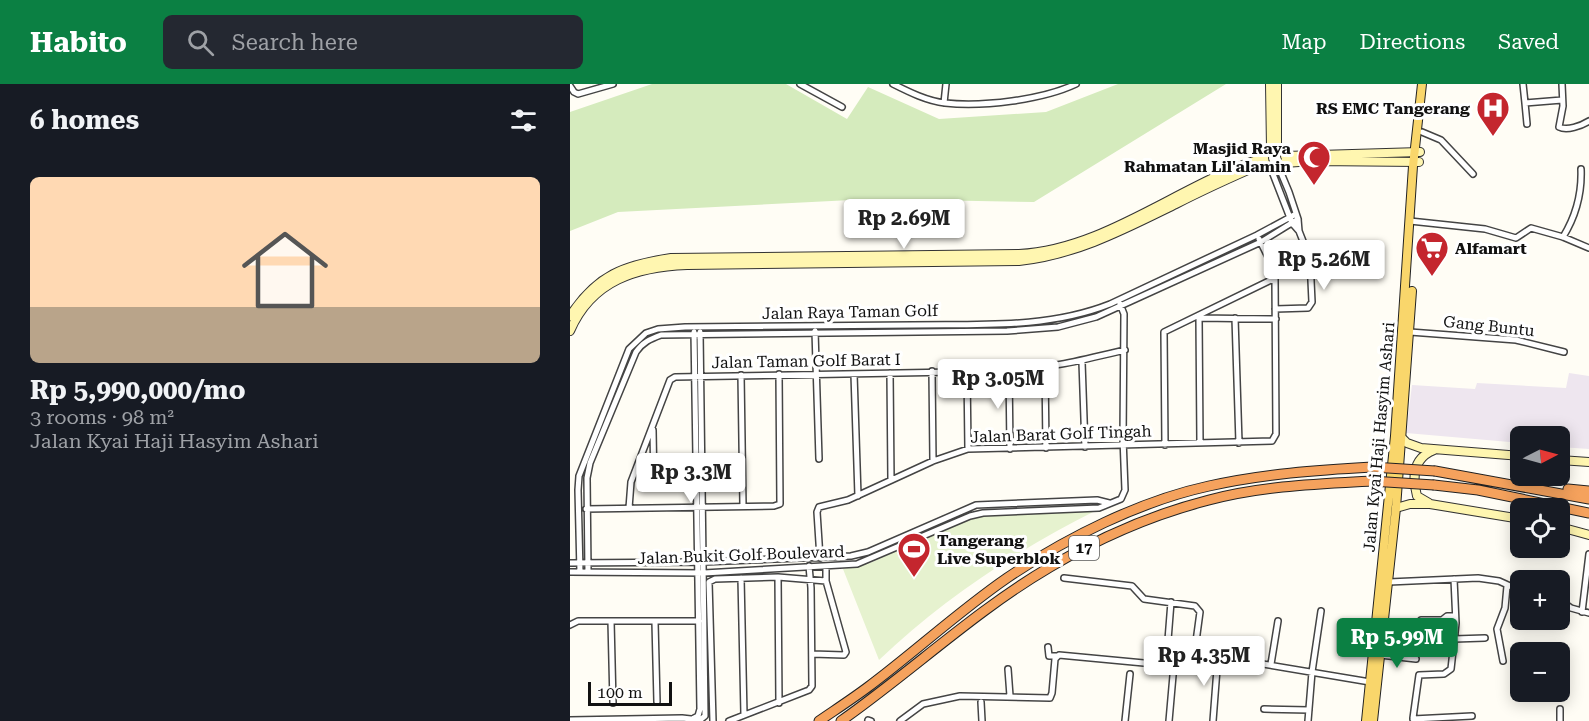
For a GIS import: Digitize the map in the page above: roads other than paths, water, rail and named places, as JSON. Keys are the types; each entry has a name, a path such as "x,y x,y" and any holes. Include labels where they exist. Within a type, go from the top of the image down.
{"highway":[{"name":"17","path":"819,721 869,687 952,619 1007,578 1083,534 1159,501 1207,486 1258,476 1372,467 1435,471 1510,483"},
{"name":"17","path":"841,721 1012,591 1049,567 1089,545 1164,513 1210,499 1259,490 1371,481 1478,490 1589,513"},
{"name":"17","path":"1525,486 1589,499"},
{"path":"1536,486 1589,491"},
{"path":"1511,496 1518,498"},
{"path":"1570,513 1589,518"}],"main road":[{"name":"Jalan Kyai Haji Hasyim Ashari","path":"1417,157 1422,132 1424,84"},
{"name":"Jalan Kyai Haji Hasyim Ashari","path":"1373,721 1402,438 1412,221 1424,84"},
{"name":"Jalan Kyai Haji Hasyim Ashari","path":"1366,721 1408,327"}],"street":[{"path":"570,86 578,94 613,84"},
{"path":"893,84 918,96 944,103 1018,100 1060,91 1076,84"},
{"path":"944,103 946,84"},
{"path":"1270,84 1274,147"},
{"path":"1274,147 1277,84"},
{"path":"1523,84 1527,124"},
{"path":"1562,84 1560,129 1589,122"},
{"path":"804,85 843,107"},
{"path":"1525,103 1562,100"},
{"path":"1422,132 1441,140 1473,174"},
{"path":"1274,147 1282,150 1275,163 1279,187 1290,220 1299,231"},
{"path":"1274,147 1264,153 1275,163 1286,184 1312,267 1312,302 1308,308 1275,309"},
{"path":"570,316 588,292 609,275 629,266 649,261 1019,261 1038,259 1086,246 1203,190 1275,163 1417,157"},
{"path":"1563,237 1580,199 1581,170"},
{"path":"1279,187 1286,184"},
{"name":"Jalan Raya Taman Golf","path":"815,330 1022,323 1060,319 1089,312 1118,300 1297,217"},
{"name":"Jalan Raya Taman Golf","path":"580,572 578,490 581,469 629,349 646,333 658,328 1023,330 1075,323 1096,317 1261,242 1290,220"},
{"path":"1412,221 1485,229 1516,238 1531,228 1563,237 1589,248"},
{"path":"1198,316 1275,319 1274,269 1257,235"},
{"path":"570,331 574,321 588,303 598,292 613,282 632,273 687,261"},
{"path":"1165,445 1164,332 1275,278"},
{"path":"1109,503 1121,499 1124,493 1124,314 1118,300"},
{"path":"1198,316 1200,443"},
{"path":"1235,318 1239,442"},
{"name":"Jalan Barat Golf Tingah","path":"820,558 818,508 848,500 933,461 968,449 1267,442 1274,439 1276,434 1275,319"},
{"name":"Gang Buntu","path":"1408,327 1516,340 1564,352"},
{"path":"694,718 698,716 700,709 697,621 700,507 697,330"},
{"name":"Jalan Raya Taman Golf","path":"588,572 586,511 587,477 590,463 636,352 641,345 661,335 697,330"},
{"path":"815,330 819,459"},
{"name":"Jalan Taman Golf Barat I","path":"652,426 670,380 675,377 1009,371 1082,362 1125,350"},
{"path":"1082,362 1085,447"},
{"path":"1045,368 1046,448"},
{"path":"932,371 933,461"},
{"path":"1009,371 1010,449"},
{"path":"968,372 968,449"},
{"path":"890,373 891,480"},
{"path":"578,513 629,508 774,506 780,504 779,374"},
{"path":"854,374 858,496"},
{"path":"741,375 743,506"},
{"path":"629,508 631,482 652,426"},
{"path":"652,426 654,488"},
{"path":"1402,438 1413,446 1510,455"},
{"path":"1430,504 1417,496 1413,478 1424,456 1438,449"},
{"path":"1570,461 1589,462"},
{"name":"Jalan Bukit Golf Boulevard","path":"570,563 580,561 588,563 700,562 851,556 868,552 976,505 1097,501 1109,503"},
{"name":"Jalan Bukit Golf Boulevard","path":"570,572 700,573 862,563 977,514 1099,508 1109,503"},
{"path":"1396,508 1410,504 1430,504 1510,517"},
{"path":"579,527 586,527"},
{"path":"1570,530 1589,535"},
{"path":"1582,612 1589,554"},
{"path":"729,721 779,703 811,688 813,684 808,558"},
{"path":"812,654 843,655 846,653 826,581 826,566"},
{"path":"570,720 682,720 694,718 702,720 705,712 704,621 700,573"},
{"path":"712,721 709,584 713,579 778,577 826,581"},
{"path":"778,577 779,703"},
{"path":"741,578 744,715"},
{"path":"1064,578 1132,586 1144,599 1195,606 1199,609 1195,649"},
{"path":"1389,582 1478,578 1498,581 1510,587"},
{"path":"1454,579 1454,639 1450,670 1444,674 1419,675 1413,720 1472,716"},
{"path":"1503,661 1497,629 1504,608 1507,586"},
{"path":"1171,602 1168,640 1179,648 1195,649 1218,656 1370,682"},
{"path":"1570,607 1589,613"},
{"path":"1308,721 1321,611"},
{"path":"1383,625 1418,630 1421,620 1442,620 1447,616 1455,616"},
{"path":"570,626 578,621 704,621"},
{"path":"611,621 613,703"},
{"path":"1271,664 1278,621"},
{"path":"655,622 657,702"},
{"path":"1454,639 1485,638"},
{"path":"1048,647 1049,656 1174,664"},
{"path":"1169,721 1174,664 1179,648"},
{"path":"1380,655 1416,659"},
{"path":"900,721 923,704 960,696 1051,697 1057,656"},
{"path":"1213,721 1218,656"},
{"path":"1008,669 1010,696"},
{"path":"1125,721 1130,674"},
{"path":"981,702 982,721"},
{"path":"1264,709 1309,710"},
{"path":"1560,709 1560,721"}],"place":[{"name":"RS EMC Tangerang","path":"1493,137"},
{"name":"Masjid Raya Rahmatan Lil'alamin","path":"1314,186"},
{"name":"Alfamart","path":"1432,277"},
{"name":"Tangerang Live Superblok","path":"914,578"}]}
